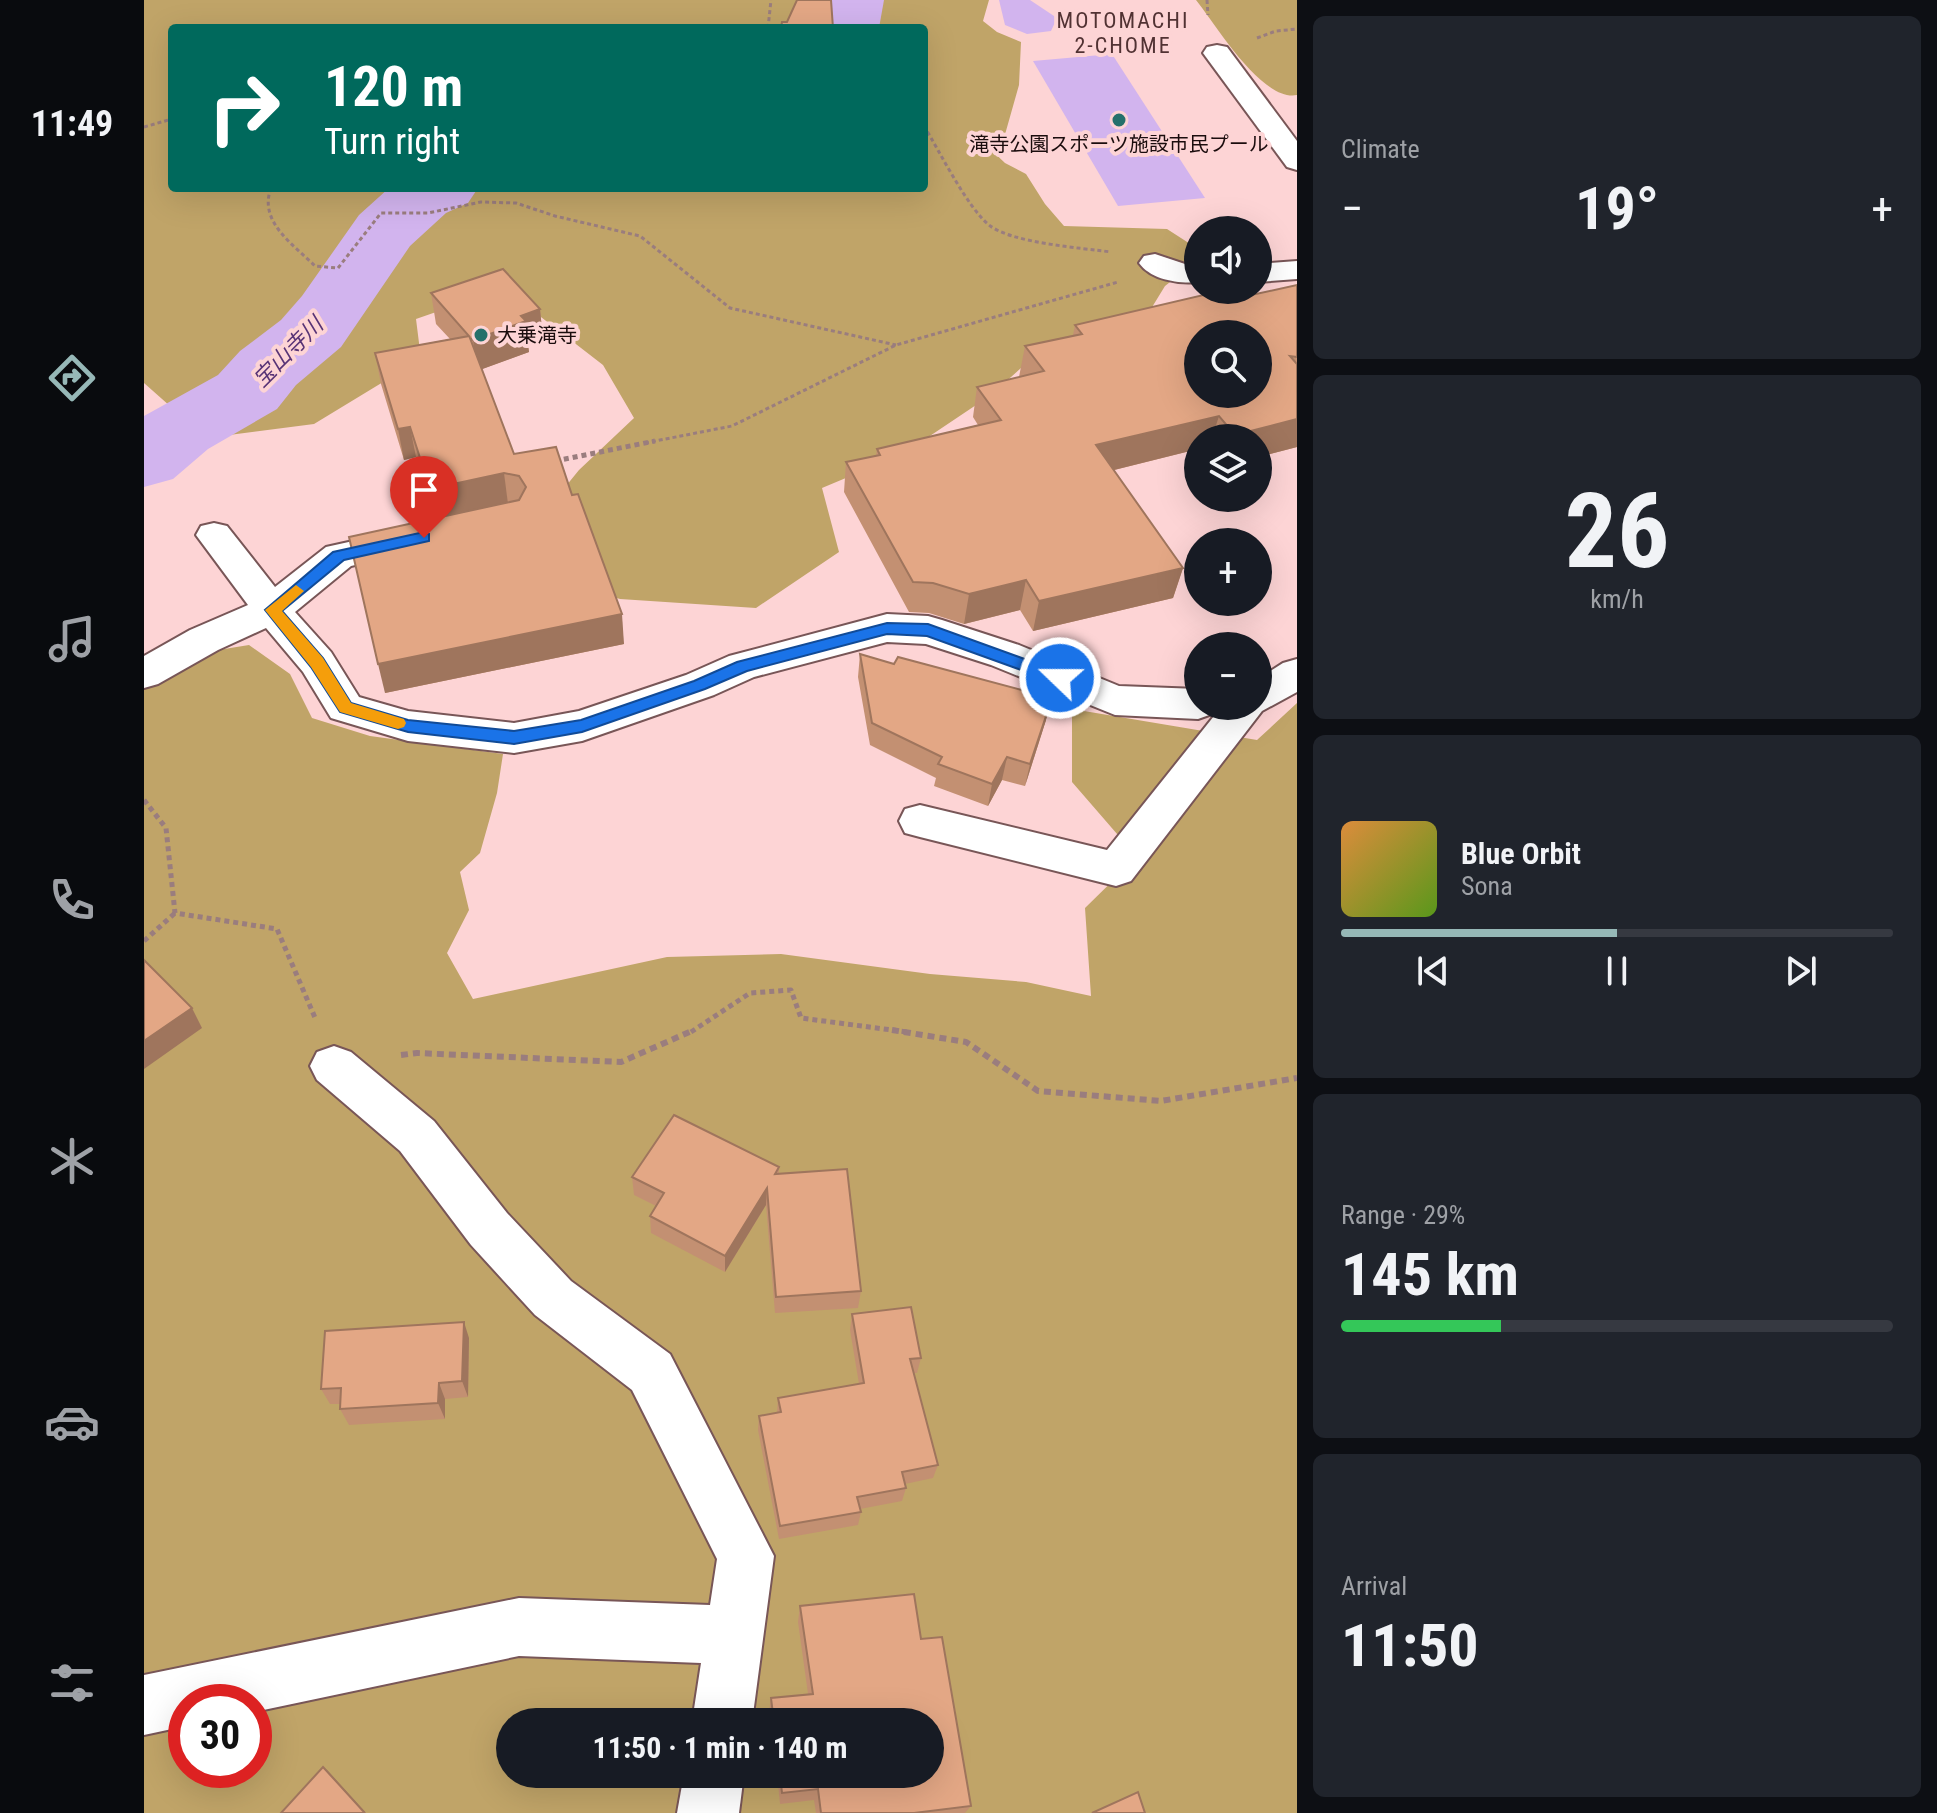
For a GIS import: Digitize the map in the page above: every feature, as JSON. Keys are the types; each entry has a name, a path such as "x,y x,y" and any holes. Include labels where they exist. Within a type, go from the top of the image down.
{"street":[{"path":"1217,53 1297,161"},
{"path":"1155,263 1184,274"},
{"path":"1272,272 1297,270"},
{"path":"144,674 204,640 272,610 339,556 447,533"},
{"path":"214,535 317,662 345,708 408,726 514,738 582,726 700,685 743,666 887,628 928,630 1005,655 1115,700 1184,703"},
{"path":"1272,689 1297,673"},
{"path":"920,821 1116,869 1234,720"},
{"path":"334,1066 417,1136 489,1229 553,1298 651,1372 746,1556 724,1708"},
{"path":"144,1705 519,1627 734,1635"},
{"path":"708,1813 712,1788"}],"path":[{"path":"768,24 771,0"},
{"path":"1276,31 1297,29"},
{"path":"144,127 168,120"},
{"path":"928,132 978,212 991,227 1028,240 1115,253 1155,263"},
{"path":"270,192 271,222 315,266 338,268 360,246 368,227 381,213 428,213 481,202 516,203 555,216 640,236 730,308 896,345"},
{"path":"550,462 732,426 896,345 1124,280"},
{"path":"144,800 166,828 175,913"},
{"path":"144,941 175,913"},
{"path":"175,913 277,929 334,1066 417,1053 621,1062 686,1035 750,993 791,990 801,1018 966,1042 1038,1091 1161,1101 1297,1078"}],"shaded area":[{"path":"144,0 989,0 983,21 997,32 1021,42 1019,85 1004,138 986,145 1005,163 1026,174 1064,226 1167,229 1184,240 1184,271 1165,286 1138,330 1051,341 991,395 903,454 822,488 839,552 756,608 620,599 575,585 531,529 579,470 634,418 603,365 528,307 508,287 416,319 421,359 314,424 206,438 144,383"},
{"path":"999,0 1030,0 1057,18 1051,31 1027,34 1005,25"},
{"path":"1196,0 1297,0 1297,95 1283,94 1255,75"},
{"path":"1112,54 1205,198 1118,206 1033,61"},
{"path":"249,645 290,674 312,718 370,736 503,754 497,793 480,853 460,872 469,910 447,953 473,999 667,957 781,954 930,974 1026,982 1091,996 1085,908 1137,857 1072,782 1072,709 1257,740 1297,703 1297,1813 144,1813 144,662"}],"building":[{"path":"797,0 831,0 833,24 782,24 787,22"},
{"path":"503,269 540,309 521,316 526,321 473,340 470,338 514,454 556,447 572,495 578,494 622,614 378,664 349,537 519,500 526,487 519,476 504,473 430,489 410,427 398,429 375,353 469,336 431,293"},
{"path":"1297,285 1297,357 1290,356 1297,364 1297,419 1272,425 1226,424 1219,416 1096,445 1183,568 1039,601 1026,580 969,594 933,583 913,582 846,462 880,455 877,449 1001,420 977,387 1044,371 1025,346 1082,334 1075,325 1184,299 1184,304 1272,304 1272,290"},
{"path":"860,654 894,664 898,657 1052,698 1030,764 1007,757 992,784 938,764 942,757 872,723"},
{"path":"144,960 192,1008 144,1041"},
{"path":"674,1115 779,1167 775,1174 847,1169 861,1291 776,1297 767,1188 725,1256 650,1216 664,1193 632,1177"},
{"path":"911,1307 921,1358 910,1359 938,1465 902,1472 906,1488 857,1497 861,1512 780,1526 759,1416 781,1412 778,1398 864,1383 852,1314"},
{"path":"464,1322 462,1381 439,1383 438,1403 340,1409 341,1388 321,1389 325,1331"},
{"path":"914,1594 921,1639 942,1637 971,1806 914,1813 821,1813 818,1789 782,1793 781,1788 944,1788 944,1708 772,1708 771,1698 813,1694 800,1606"},
{"path":"323,1767 364,1812 281,1813"},
{"path":"1138,1792 1145,1813 1092,1813"}],"waterway":[{"name":"宝山寺川","path":"848,24 853,0"},
{"name":"宝山寺川","path":"144,460 166,439 249,391 268,368 308,337 329,312 385,230 401,213 434,192"}],"slow traffic":[{"path":"296,591 272,610 317,662 345,708 398,723"}],"place":[{"name":"滝寺公園スポーツ施設市民プール","path":"1119,120"},
{"name":"大乗滝寺","path":"481,335"}],"district":[{"name":"MOTOMACHI 2-CHOME","path":"1123,32"}],"route":[{"path":"424,538 339,556 272,610 317,662 345,708 408,726 514,738 582,726 700,685 743,666 887,628 928,630 1005,655 1060,678"}]}
